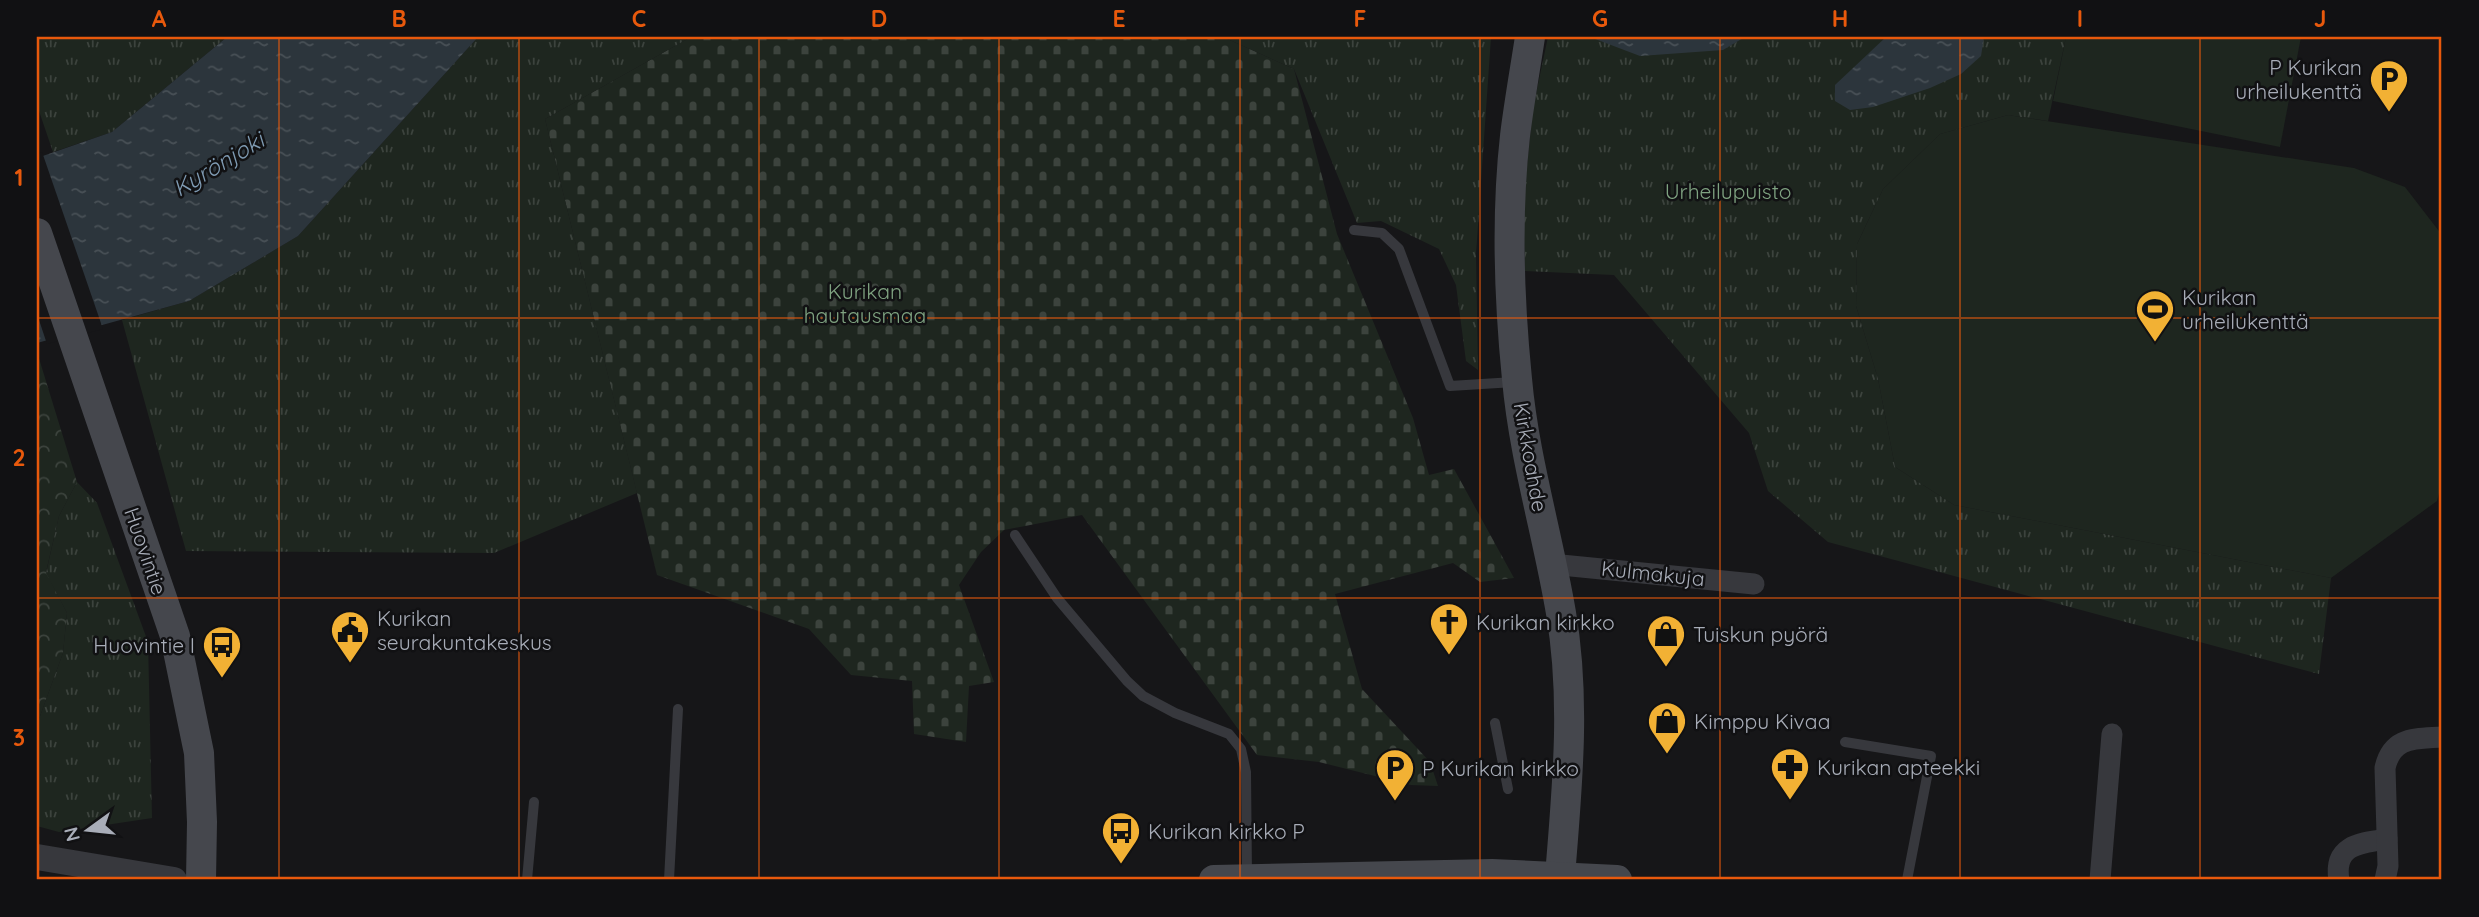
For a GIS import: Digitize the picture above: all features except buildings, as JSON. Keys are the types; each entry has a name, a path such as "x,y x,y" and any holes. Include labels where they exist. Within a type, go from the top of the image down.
{"main road":[{"name":"Kirkkoahde","path":"1528,51 1515,137 1510,205 1510,267 1517,382 1561,614 1567,669 1569,743 1560,878"},
{"name":"Huovintie","path":"37,233 175,636 198,753 202,822 201,880"},
{"path":"1214,880 1492,874 1617,880"}],"street":[{"name":"Kulmakuja","path":"1551,564 1754,584"},
{"path":"2100,880 2112,734"},
{"path":"2385,880 2385,768 2388,756 2397,745 2410,739 2442,737"},
{"path":"2339,880 2338,865 2341,855 2351,847 2387,839"},
{"path":"37,857 174,880"}],"lane":[{"path":"1354,230 1382,233 1399,249 1450,386 1517,382"},
{"path":"1015,535 1057,598 1127,681 1143,696 1175,713 1229,734 1241,749 1246,772 1247,879"},
{"path":"669,880 678,709"},
{"path":"1495,723 1508,789"},
{"path":"1845,742 1931,756 1907,880"},
{"path":"527,880 534,802"}],"green space":[{"path":"37,37 227,37 112,132 53,152 37,105"},
{"path":"478,37 691,37 545,119 637,493 494,553 186,551 122,320 189,301 298,236"},
{"name":"Kurikan hautausmaa","path":"691,37 1223,37 1294,69 1337,234 1413,418 1429,475 1454,469 1514,578 1480,582 1453,563 1335,594 1362,689 1430,762 1438,786 1411,785 1319,762 1257,755 1082,515 1004,530 981,552 959,585 994,682 969,686 966,742 914,734 912,681 851,675 809,629 657,575 545,119"},
{"path":"1223,37 1491,37 1476,254 1478,370 1466,361 1456,285 1439,249 1381,221 1357,223 1294,69"},
{"name":"Urheilupuisto","path":"1548,37 1590,37 1722,50 1745,37 2066,37 2048,121 2008,115 1940,134 1883,189 1857,244 1856,306 1878,379 1895,467 1954,505 2331,578 2319,674 1828,542 1768,491 1749,433 1614,275 1525,271 1523,203 1533,108"},
{"path":"2066,37 2301,37 2280,147 2053,101"},
{"name":"Kurikan urheilukenttä","path":"2008,115 2354,168 2405,187 2442,235 2442,482 2437,501 2331,578 1954,505 1895,467 1878,379 1856,306 1857,244 1883,189 1940,134"},
{"path":"37,352 77,482 59,516 46,572 67,613 63,653 39,719 37,719"},
{"path":"77,482 97,503 148,642 152,818 59,832 37,826 37,719 63,653 67,613 46,573 59,516"}],"water":[{"name":"Kyrönjoki","path":"227,37 478,37 298,236 189,301 37,343 37,158 112,132"},
{"path":"1590,37 1745,37 1723,50 1640,56"},
{"path":"1886,37 1984,37 1981,56 1961,74 1930,88 1873,107 1850,110 1835,101 1835,85"}],"pier":[{"path":"42,152 103,329 47,344 37,314 37,154"}],"place":[{"name":"P Kurikan urheilukenttä","path":"2389,113"},
{"name":"Kurikan urheilukenttä","path":"2155,343"},
{"name":"Kurikan kirkko","path":"1449,656"},
{"name":"Kurikan seurakuntakeskus","path":"350,664"},
{"name":"Tuiskun pyörä","path":"1666,668"},
{"name":"Huovintie I","path":"222,679"},
{"name":"Kimppu Kivaa","path":"1667,755"},
{"name":"Kurikan apteekki","path":"1790,801"},
{"name":"P Kurikan kirkko","path":"1395,802"},
{"name":"Kurikan kirkko P","path":"1121,865"}]}
